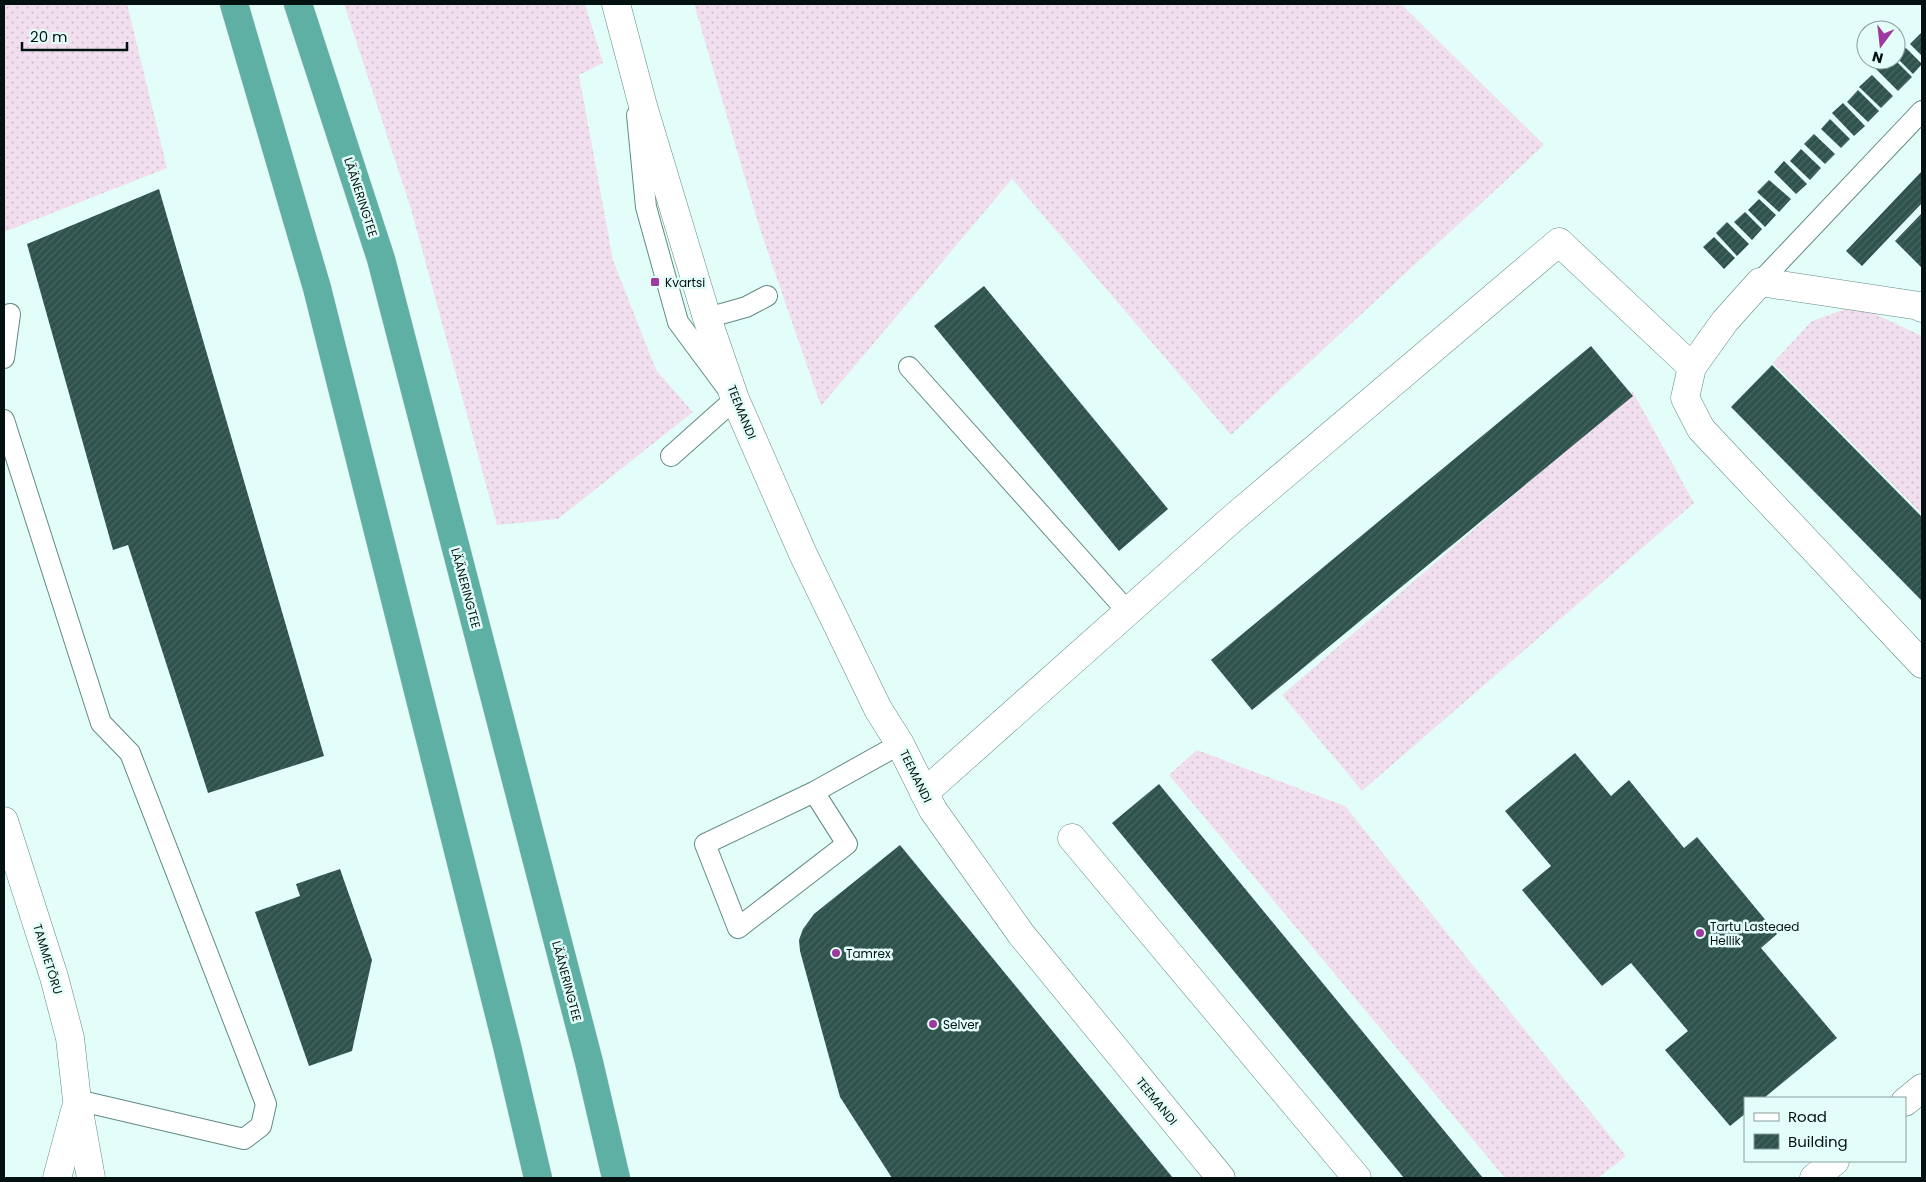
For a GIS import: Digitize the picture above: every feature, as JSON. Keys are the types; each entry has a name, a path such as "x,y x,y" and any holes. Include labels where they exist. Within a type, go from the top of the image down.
{"highway":[{"path":"218,4 272,133"},
{"path":"234,4 318,288 538,1178"},
{"name":"LÄÄNERINGTEE","path":"298,4 381,260 589,1062 616,1178"}],"street":[{"path":"616,4 633,70"},
{"name":"TEEMANDI","path":"633,70 707,318 735,399 802,554 878,709 900,744 933,810 1021,934 1221,1178"},
{"path":"924,793 1232,519 1559,242 1692,367"},
{"path":"1922,308 1920,306 1760,282 1725,322 1692,367 1685,398 1701,429 1922,664"},
{"name":"TAMMETÕRU","path":"4,821 54,977 70,1038 77,1100 91,1178"},
{"path":"1072,838 1357,1178"},
{"path":"1906,1101 1922,1088"},
{"name":"TAMMETÕRU","path":"57,1178 77,1100"},
{"path":"1814,1178 1834,1162"}],"lane":[{"path":"629,4 633,70 646,206 678,322 735,399 671,456"},
{"path":"1760,282 1922,111"},
{"path":"707,318 746,307 767,296"},
{"path":"4,358 10,314"},
{"path":"909,367 1128,612"},
{"path":"4,420 101,723 130,753 266,1104 260,1126 244,1139 77,1100"},
{"path":"814,792 847,844 738,928 705,844 814,792 900,744"}],"shaded area":[{"path":"4,4 127,4 167,168 4,232"},
{"path":"344,4 585,4 603,63 579,75 613,260 656,370 693,412 558,519 497,525 411,209"},
{"path":"694,4 1401,4 1544,145 1231,435 1012,179 821,406 760,229"},
{"path":"1856,305 1922,336 1922,514 1773,363 1812,321"},
{"path":"1633,392 1694,503 1362,791 1282,695"},
{"path":"1197,750 1345,806 1626,1156 1598,1178 1505,1178 1169,775"}],"building":[{"path":"1922,32 1922,56 1910,44"},
{"path":"1906,48 1922,64 1913,74 1906,67"},
{"path":"1877,70 1905,70 1912,77 1898,91"},
{"path":"1872,75 1893,96 1881,108 1859,87"},
{"path":"1858,90 1879,111 1868,122 1847,102"},
{"path":"1843,103 1865,126 1854,136 1832,113"},
{"path":"1830,119 1850,139 1841,148 1821,129"},
{"path":"1814,134 1835,154 1825,164 1804,144"},
{"path":"1801,149 1821,168 1810,180 1790,161"},
{"path":"1784,161 1807,184 1796,194 1774,172"},
{"path":"1922,171 1922,203 1862,266 1846,251"},
{"path":"1769,180 1791,199 1779,212 1757,192"},
{"path":"159,189 324,756 208,793 128,545 113,550 27,244"},
{"path":"1759,199 1776,215 1765,227 1748,210"},
{"path":"1745,212 1762,229 1752,240 1734,222"},
{"path":"1922,213 1922,268 1895,241"},
{"path":"1727,222 1749,244 1737,256 1716,233"},
{"path":"1714,237 1735,258 1724,269 1703,247"},
{"path":"984,286 1168,509 1119,551 934,326"},
{"path":"1591,346 1633,396 1252,710 1211,660"},
{"path":"1772,365 1922,517 1922,601 1731,407"},
{"name":"Tartu Lasteaed Hellik","path":"1575,753 1611,796 1629,780 1684,848 1697,837 1777,934 1761,948 1837,1038 1765,1097 1744,1097 1744,1115 1730,1126 1665,1050 1688,1031 1631,963 1602,986 1522,890 1551,866 1505,811"},
{"path":"1159,784 1483,1178 1404,1178 1112,823"},
{"name":"Selver","path":"900,845 1173,1178 892,1178 840,1097 800,951 799,940 803,929 814,914"},
{"path":"340,869 372,960 352,1051 309,1066 255,912 300,896 296,884"}],"place":[{"name":"Kvartsi","path":"655,282"},
{"name":"Tartu Lasteaed Hellik","path":"1700,933"},
{"name":"Tamrex","path":"836,953"},
{"name":"Selver","path":"933,1024"}]}
